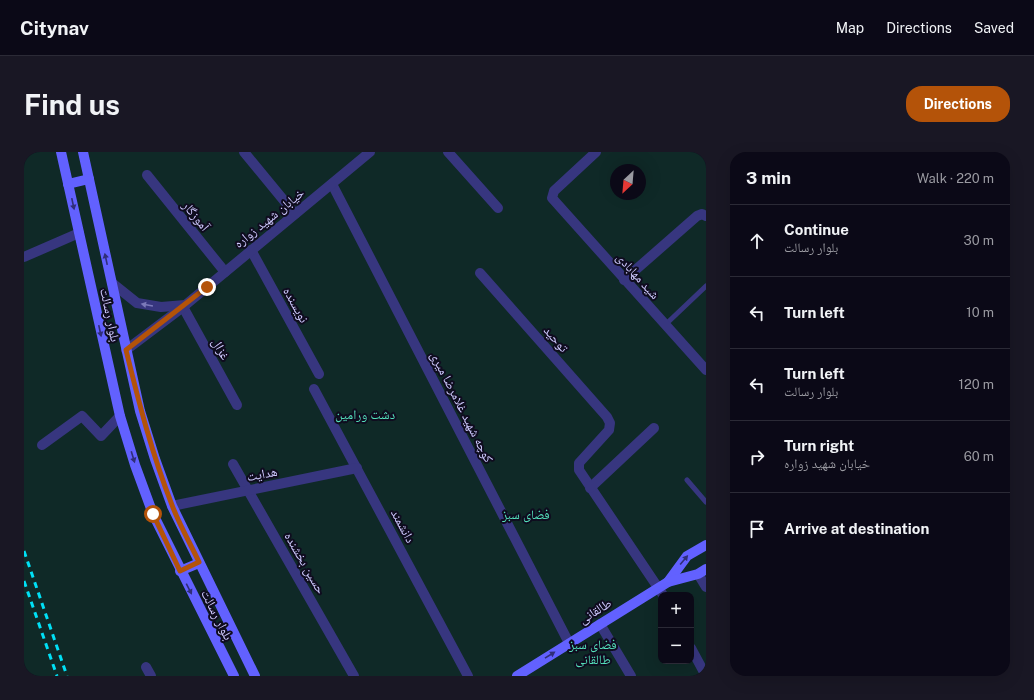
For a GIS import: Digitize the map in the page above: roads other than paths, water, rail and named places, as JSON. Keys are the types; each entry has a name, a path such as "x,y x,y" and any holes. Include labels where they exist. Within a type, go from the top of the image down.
{"main road":[{"name":"بلوار رسالت","path":"61,152 120,416 153,514 180,571 234,676"},
{"name":"بلوار رسالت","path":"83,152 140,411 172,506 255,676"},
{"path":"68,184 89,179"},
{"path":"663,588 687,556 706,545"},
{"path":"180,571 199,562"},
{"path":"663,588 702,572"},
{"name":"طالقانی","path":"517,676 600,624 663,588"}],"street":[{"path":"244,152 295,214"},
{"path":"448,152 498,208"},
{"name":"شید مهابادی","path":"596,152 554,192 552,198 706,370"},
{"name":"خیابان شهید زواره","path":"126,350 184,306 332,184 367,153"},
{"name":"آموزگار","path":"147,175 225,272"},
{"name":"کوچه شهید غلامرضا میری","path":"332,184 569,643"},
{"path":"624,280 697,216 704,215"},
{"path":"24,257 79,233"},
{"name":"نویسنده","path":"251,250 319,374"},
{"name":"توحید","path":"480,273 607,417 610,423 609,430 579,463 578,467 590,488"},
{"path":"112,284 137,303 161,307 184,306"},
{"name":"غزال","path":"184,306 237,405"},
{"name":"دانشمند","path":"314,389 468,676"},
{"path":"42,445 82,416 101,436 120,416"},
{"path":"654,428 590,488 663,588"},
{"name":"حسین بخشنده","path":"233,464 354,676"},
{"name":"هدایت","path":"172,506 356,468"},
{"path":"702,572 706,587"},
{"path":"600,624 632,676"},
{"path":"694,654 706,676"}],"lane":[{"path":"665,325 706,286"},
{"path":"688,480 706,502"}],"railway":[{"path":"24,551 67,676"},
{"path":"24,581 57,676"}],"park label":[{"name":"دشت ورامین","path":"365,414"},
{"name":"فضای سبز","path":"526,514"},
{"name":"فضای سبز طالقانی","path":"593,652"}]}
